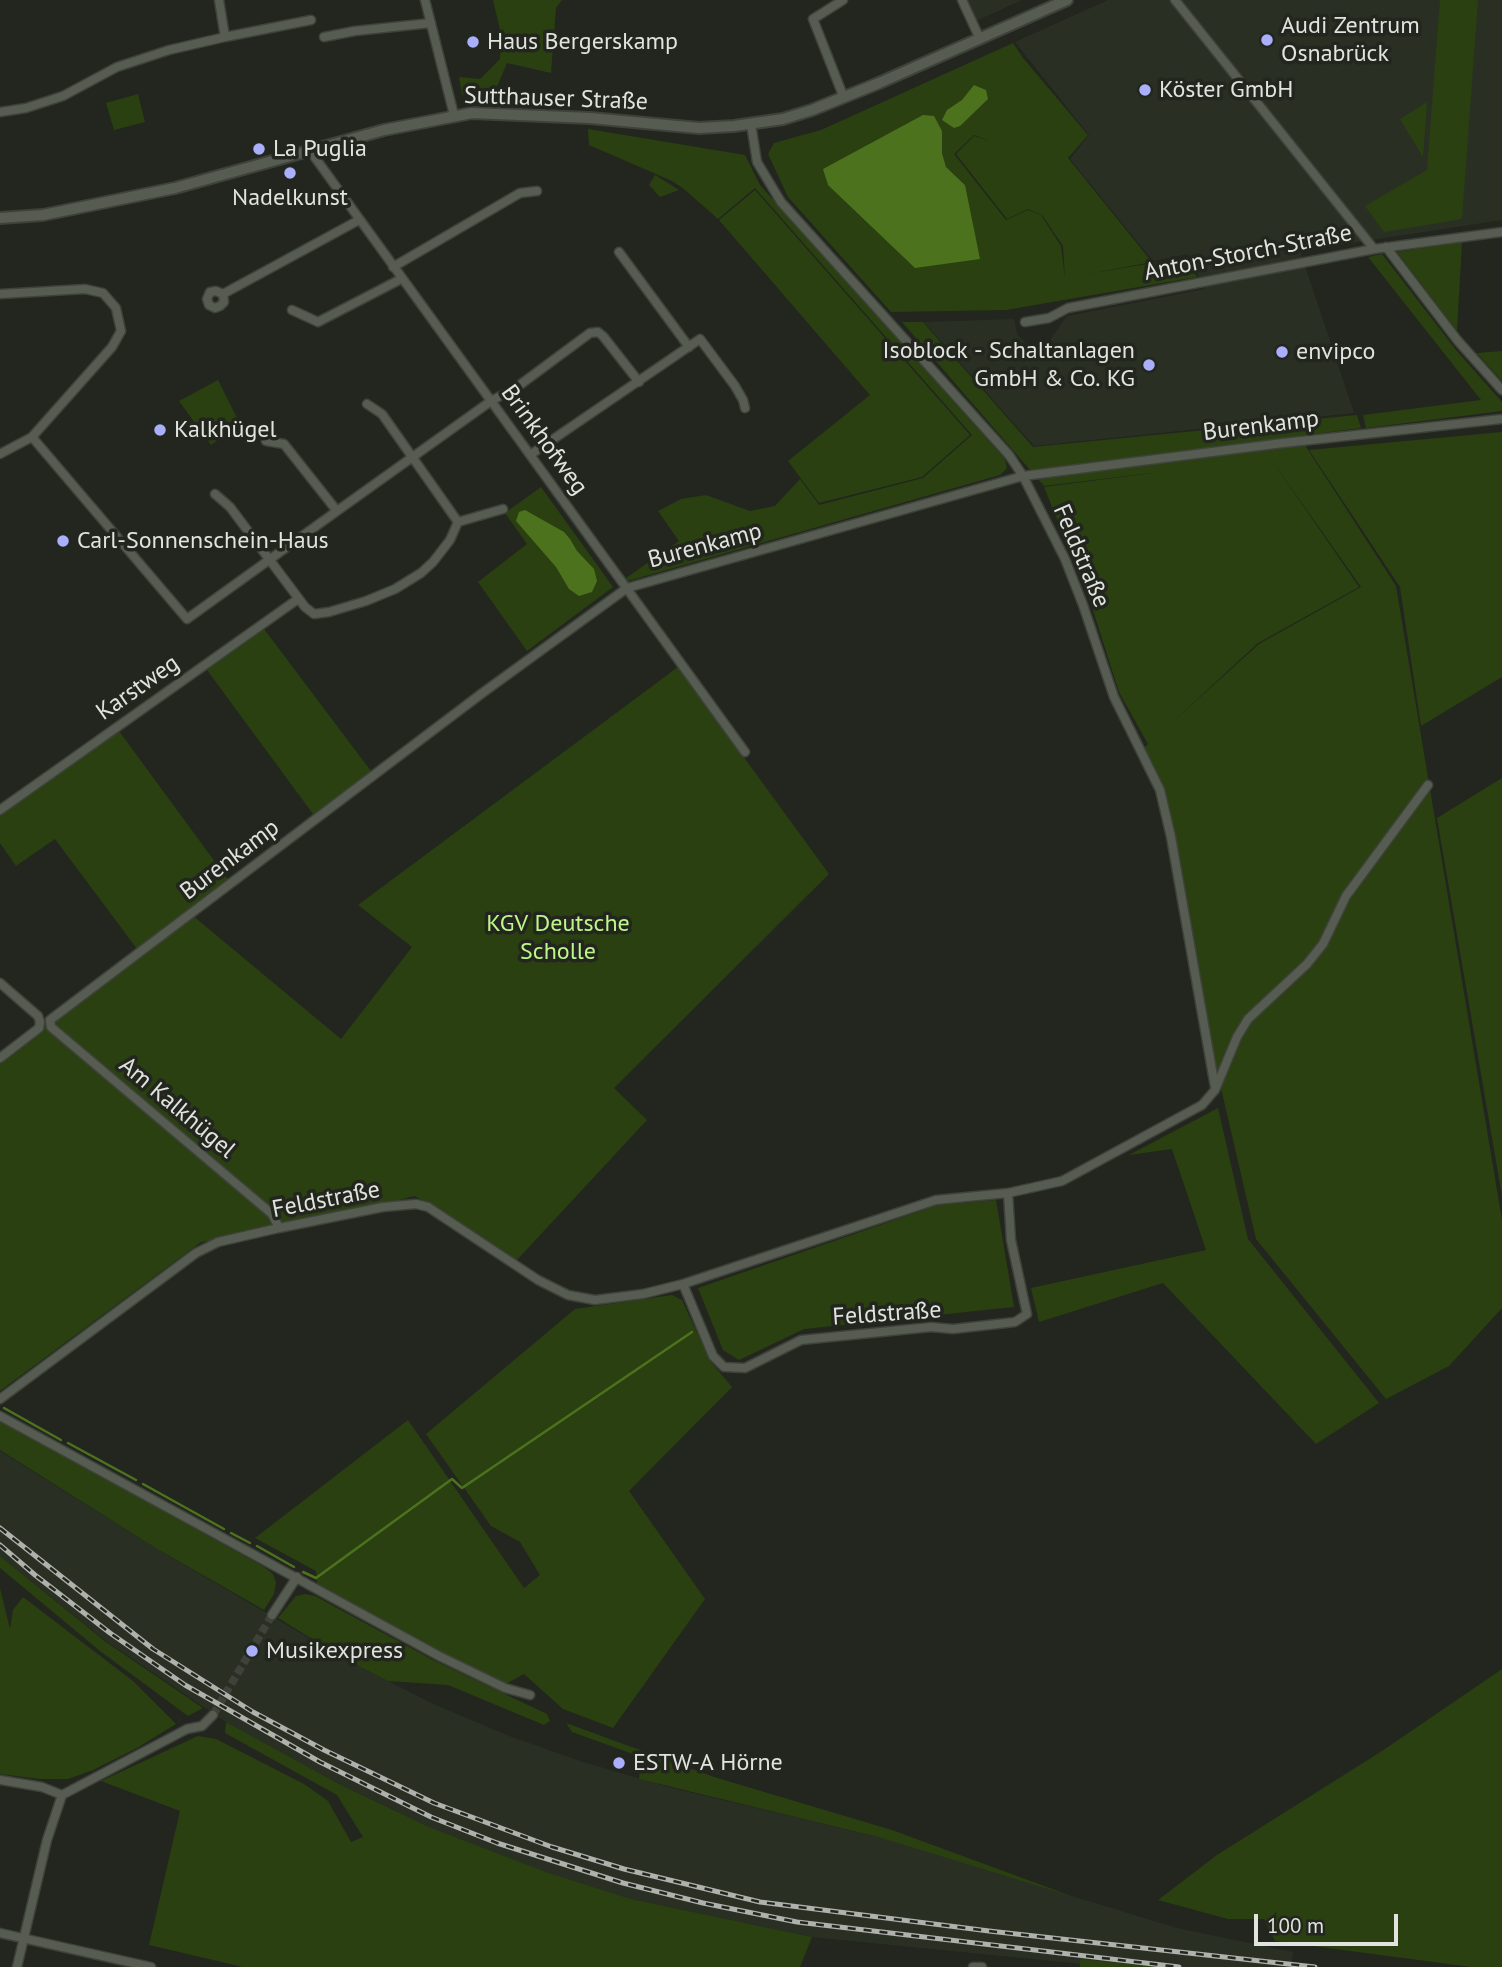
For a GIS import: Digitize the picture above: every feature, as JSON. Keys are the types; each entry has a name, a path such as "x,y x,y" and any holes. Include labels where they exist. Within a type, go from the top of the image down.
{"street":[{"path":"219,0 225,37"},
{"path":"425,0 454,115"},
{"path":"843,0 813,19 844,98"},
{"path":"962,0 980,39"},
{"name":"Sutthauser Straße","path":"0,218 43,215 146,194 311,152 384,130 454,115 488,113 699,128 782,119 844,98 1067,0"},
{"name":"Anton-Storch-Straße","path":"1026,323 1049,318 1069,308 1374,248 1175,0"},
{"path":"0,111 26,108 63,96 117,68 169,50 311,20"},
{"path":"324,37 431,23"},
{"name":"Feldstraße","path":"751,124 758,162 780,202 1009,455 1023,476 1065,559 1114,697 1160,790 1171,837 1215,1087"},
{"name":"Brinkhofweg","path":"311,152 745,752"},
{"path":"393,267 520,193 537,191"},
{"path":"223,294 359,220"},
{"path":"1374,248 1502,232"},
{"path":"1386,247 1458,341 1502,390"},
{"path":"619,252 689,347"},
{"path":"292,310 318,322 401,279"},
{"path":"0,294 85,289 103,293 116,308 121,331 112,347 32,437 0,454"},
{"path":"32,437 187,619 413,456 491,401 517,387 590,334 598,332 639,382"},
{"path":"530,455 700,339 735,386 745,408"},
{"path":"367,404 382,414 458,522"},
{"name":"Burenkamp","path":"50,1020 460,710 627,588 1023,476 1269,444 1502,419"},
{"path":"267,441 284,444 337,511"},
{"path":"215,494 230,507 298,598 314,614 366,601 396,589 433,562 450,540 458,522 503,509"},
{"name":"Karstweg","path":"0,810 298,598"},
{"name":"Feldstraße","path":"0,1399 196,1253 218,1242 383,1206 416,1204 428,1207 538,1280 568,1295 596,1300 643,1294 683,1284 936,1200 1008,1193 1062,1181 1202,1105 1215,1090 1237,1037 1248,1019 1307,964 1323,944 1346,896 1428,785"},
{"path":"0,983 38,1016 40,1023 39,1028 0,1058"},
{"name":"Am Kalkhügel","path":"50,1020 51,1027 272,1214 279,1228"},
{"name":"Feldstraße","path":"683,1284 713,1356 724,1367 745,1368 801,1340 1015,1322 1027,1314 1011,1240 1008,1193"},
{"path":"0,1416 439,1656 505,1688 530,1695"},
{"path":"272,1615 297,1577"},
{"path":"17,1967 47,1840 62,1795 187,1729 202,1726 213,1715"},
{"path":"0,1780 43,1787 62,1795"},
{"path":"0,1933 145,1966"},
{"path":"973,1967 982,1967"}],"shaded area":[{"path":"965,0 1022,0 976,21"},
{"path":"1108,0 1502,0 1502,220 1300,251 1354,413 1034,446 924,322 1014,319 1017,334 1028,346 1048,343 1067,316 1205,289 1188,254 1153,261 1070,159 1089,135 1015,42"},
{"path":"974,85 986,90 988,99 960,126 954,128 942,120 947,110 962,100"},
{"path":"923,115 934,116 942,131 942,153 946,167 965,185 980,259 915,268 828,185 823,169"},
{"path":"525,510 564,532 570,539 594,569 597,581 592,592 579,596 569,589 556,567 516,521 519,512"},
{"path":"0,1451 154,1547 345,1659 433,1704 509,1736 580,1761 668,1787 878,1837 1177,1928 1293,1952 1291,1967 1112,1967 812,1937 631,1899 546,1872 429,1827 341,1785 226,1722 106,1641 0,1556"}],"green space":[{"path":"493,0 562,0 556,8 551,73 507,63 491,101 462,95 459,77 480,79 500,59 501,34"},
{"path":"1440,0 1478,0 1462,219 1384,232 1365,206 1427,170"},
{"path":"1013,43 1088,135 1068,158 1152,262 1088,274 1188,257 1197,277 1006,310 891,312 788,197 768,154 774,143 821,130","holes":["942,131 942,153 946,167 965,185 828,185 824,169","974,135 990,141 974,136 956,154 1007,219 1028,209 1042,215 1063,246 1065,278 1061,246 1041,215 1028,210 1006,220 954,154"]},
{"path":"138,94 145,122 114,130 106,103"},
{"path":"1427,102 1423,157 1400,119"},
{"path":"588,129 745,155 760,185 1005,459 1007,468 1000,475 628,581 626,578 679,541 658,511 681,499 706,495 750,511 775,506 800,479 819,505 923,478 972,435 755,188 718,219 672,181 589,145"},
{"path":"655,175 679,190 660,197 649,185"},
{"path":"755,190 970,435 922,477 819,503 788,461 870,395 719,220"},
{"path":"1462,242 1457,331 1397,252"},
{"path":"1382,254 1456,350 1502,402 1502,411 1366,428 1363,415 1481,400 1368,257"},
{"path":"902,322 923,322 1033,447 1357,415 1361,428 1299,436 1396,586 1502,1220 1502,1308 1449,1366 1386,1399 1256,1239 1217,1071 1160,799 1141,751 1148,744 1119,692 1090,601 1044,487 1160,472 1044,486","holes":["1271,459 1361,587 1259,644 1167,727 1258,643 1359,587"]},
{"path":"1502,351 1502,381 1477,353"},
{"path":"218,380 240,424 211,445 179,401"},
{"path":"1502,432 1502,677 1421,726 1400,587 1309,450"},
{"path":"541,487 613,587 527,651 478,582 527,544 505,513"},
{"name":"KGV Deutsche Scholle","path":"264,629 374,775 192,915 341,1039 412,947 358,905 678,667 829,874 614,1088 647,1120 516,1261 415,1196 263,1232 201,1242 0,1391 0,1058 137,949 55,839 16,866 0,843 0,815 119,731 229,881 313,814 207,670"},
{"path":"1502,778 1502,1196 1437,818"},
{"path":"1218,1108 1248,1239 1379,1403 1316,1444 1163,1283 1039,1322 1031,1288 1206,1250 1172,1149 1129,1155"},
{"path":"996,1200 1014,1307 804,1329 739,1360 723,1350 698,1288 938,1205"},
{"path":"672,1295 682,1300 710,1361 732,1387 629,1491 705,1599 613,1728 563,1709 524,1674 506,1684 440,1653 317,1584 316,1571 255,1538 408,1420 524,1588 540,1575 520,1542 491,1526 426,1434 575,1309"},
{"path":"0,1420 264,1567 273,1574 276,1582 274,1594 264,1610 154,1547 0,1450"},
{"path":"0,1556 106,1642 203,1708 188,1716 100,1651 0,1568"},
{"path":"0,1588 10,1629 13,1610 23,1597 133,1681 176,1724 137,1748 68,1779 0,1774"},
{"path":"296,1596 315,1596 435,1661 547,1714 550,1721 544,1725 448,1685 388,1681 345,1659 278,1618"},
{"path":"1502,1669 1502,1967 1471,1967 1275,1941 1264,1919 1228,1919 1158,1900 1217,1855 1382,1751"},
{"path":"226,1722 341,1785 429,1827 546,1872 631,1899 812,1937 800,1967 243,1967 149,1945 180,1811 101,1781 198,1736 216,1739 304,1784 328,1801 351,1842 363,1837 337,1795 225,1733"},
{"path":"566,1723 714,1777 892,1830 1074,1897 878,1837 639,1779 641,1757 572,1732"},
{"path":"1080,1959 1156,1967 1080,1967"}],"waterway":[{"path":"303,1572 316,1578 452,1479 462,1488 692,1332"},
{"path":"4,1408 61,1440"},
{"path":"68,1443 136,1480"},
{"path":"143,1484 224,1529"},
{"path":"231,1533 250,1543"},
{"path":"257,1546 294,1567"}],"tunnel":[{"path":"213,1715 272,1615"}],"railway":[{"path":"0,1528 153,1649 253,1712 434,1803 552,1847 624,1869 760,1902 989,1931 1315,1967"},
{"path":"0,1545 110,1633 185,1685 320,1762 431,1817 497,1843 623,1883 797,1922 1179,1967"}],"place":[{"name":"Audi Zentrum Osnabrück","path":"1267,40"},
{"name":"Haus Bergerskamp","path":"473,42"},
{"name":"Köster GmbH","path":"1145,90"},
{"name":"La Puglia","path":"259,149"},
{"name":"Nadelkunst","path":"290,173"},
{"name":"envipco","path":"1282,352"},
{"name":"Isoblock - Schaltanlagen GmbH & Co. KG","path":"1149,365"},
{"name":"Kalkhügel","path":"160,430"},
{"name":"Carl-Sonnenschein-Haus","path":"63,541"},
{"name":"Musikexpress","path":"252,1651"},
{"name":"ESTW-A Hörne","path":"619,1763"}]}
